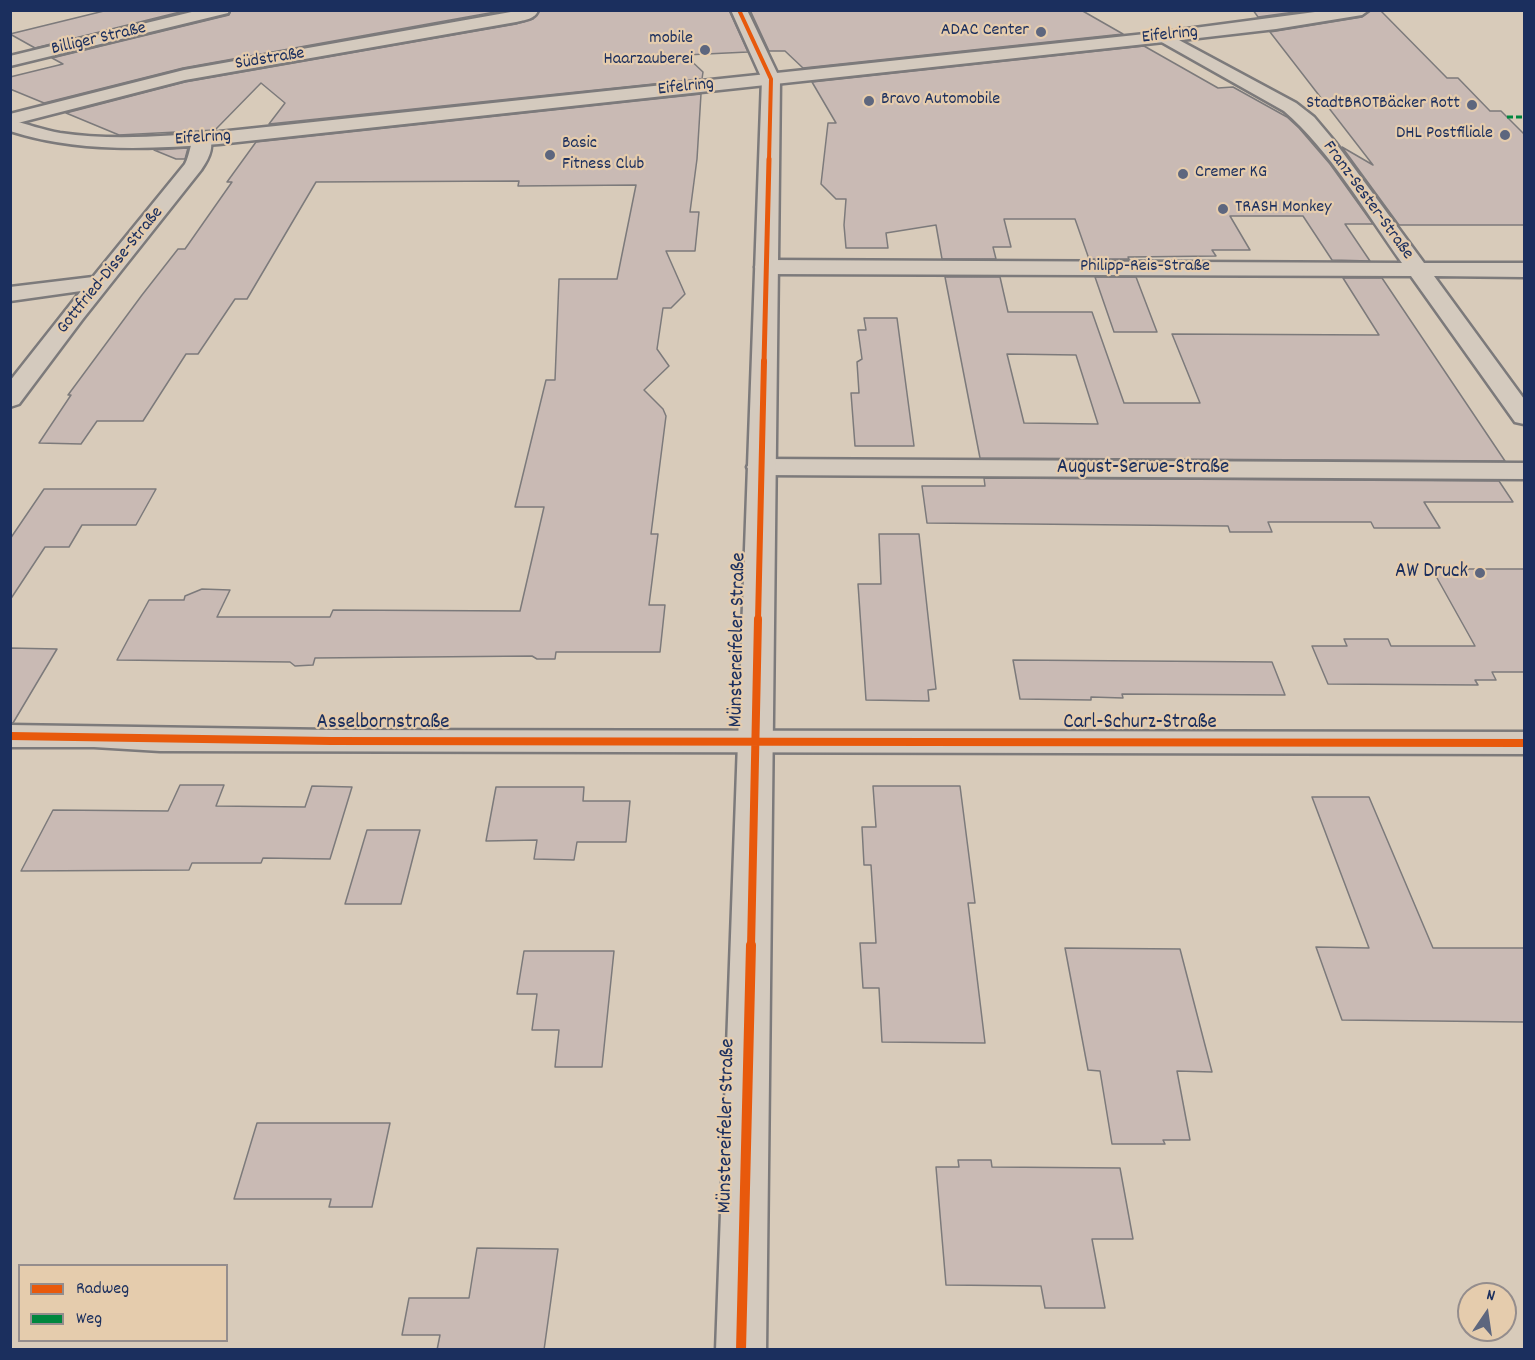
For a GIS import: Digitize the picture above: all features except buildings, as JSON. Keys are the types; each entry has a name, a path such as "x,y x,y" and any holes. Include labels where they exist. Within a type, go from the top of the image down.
{"street":[{"name":"Billiger Straße","path":"10,61 222,10"},
{"name":"Südstraße","path":"10,120 184,75 516,17 530,13 530,10"},
{"name":"Münstereifeler Straße","path":"740,10 771,79 741,1350"},
{"name":"Eifelring","path":"10,125 42,134 81,140 139,142 202,140 1164,37 1276,24 1362,10"},
{"name":"Franz-Sester-Straße","path":"1164,37 1278,100 1307,121 1524,416"},
{"name":"Gottfried-Disse-Straße","path":"10,399 194,166 201,152 202,140"},
{"name":"Philipp-Reis-Straße","path":"766,267 1524,270"},
{"path":"10,294 60,286 101,283"},
{"name":"August-Serwe-Straße","path":"762,467 1524,471"},
{"name":"Asselbornstraße","path":"10,736 94,736 160,740 755,742"},
{"name":"Carl-Schurz-Straße","path":"755,742 1524,743"}],"marked path":[{"path":"1507,117 1524,117"}],"cycle path":[{"path":"739,10 771,79 741,1350"},
{"path":"10,736 331,741 1524,743"}],"place":[{"name":"ADAC Center","path":"1041,32"},
{"name":"mobile Haarzauberei","path":"705,50"},
{"name":"Bravo Automobile","path":"869,101"},
{"name":"StadtBROTBäcker Rott","path":"1472,105"},
{"name":"DHL Postfiliale","path":"1505,135"},
{"name":"Basic Fitness Club","path":"550,155"},
{"name":"Cremer KG","path":"1183,174"},
{"name":"TRASH Monkey","path":"1223,209"},
{"name":"AW Druck","path":"1480,573"}]}
